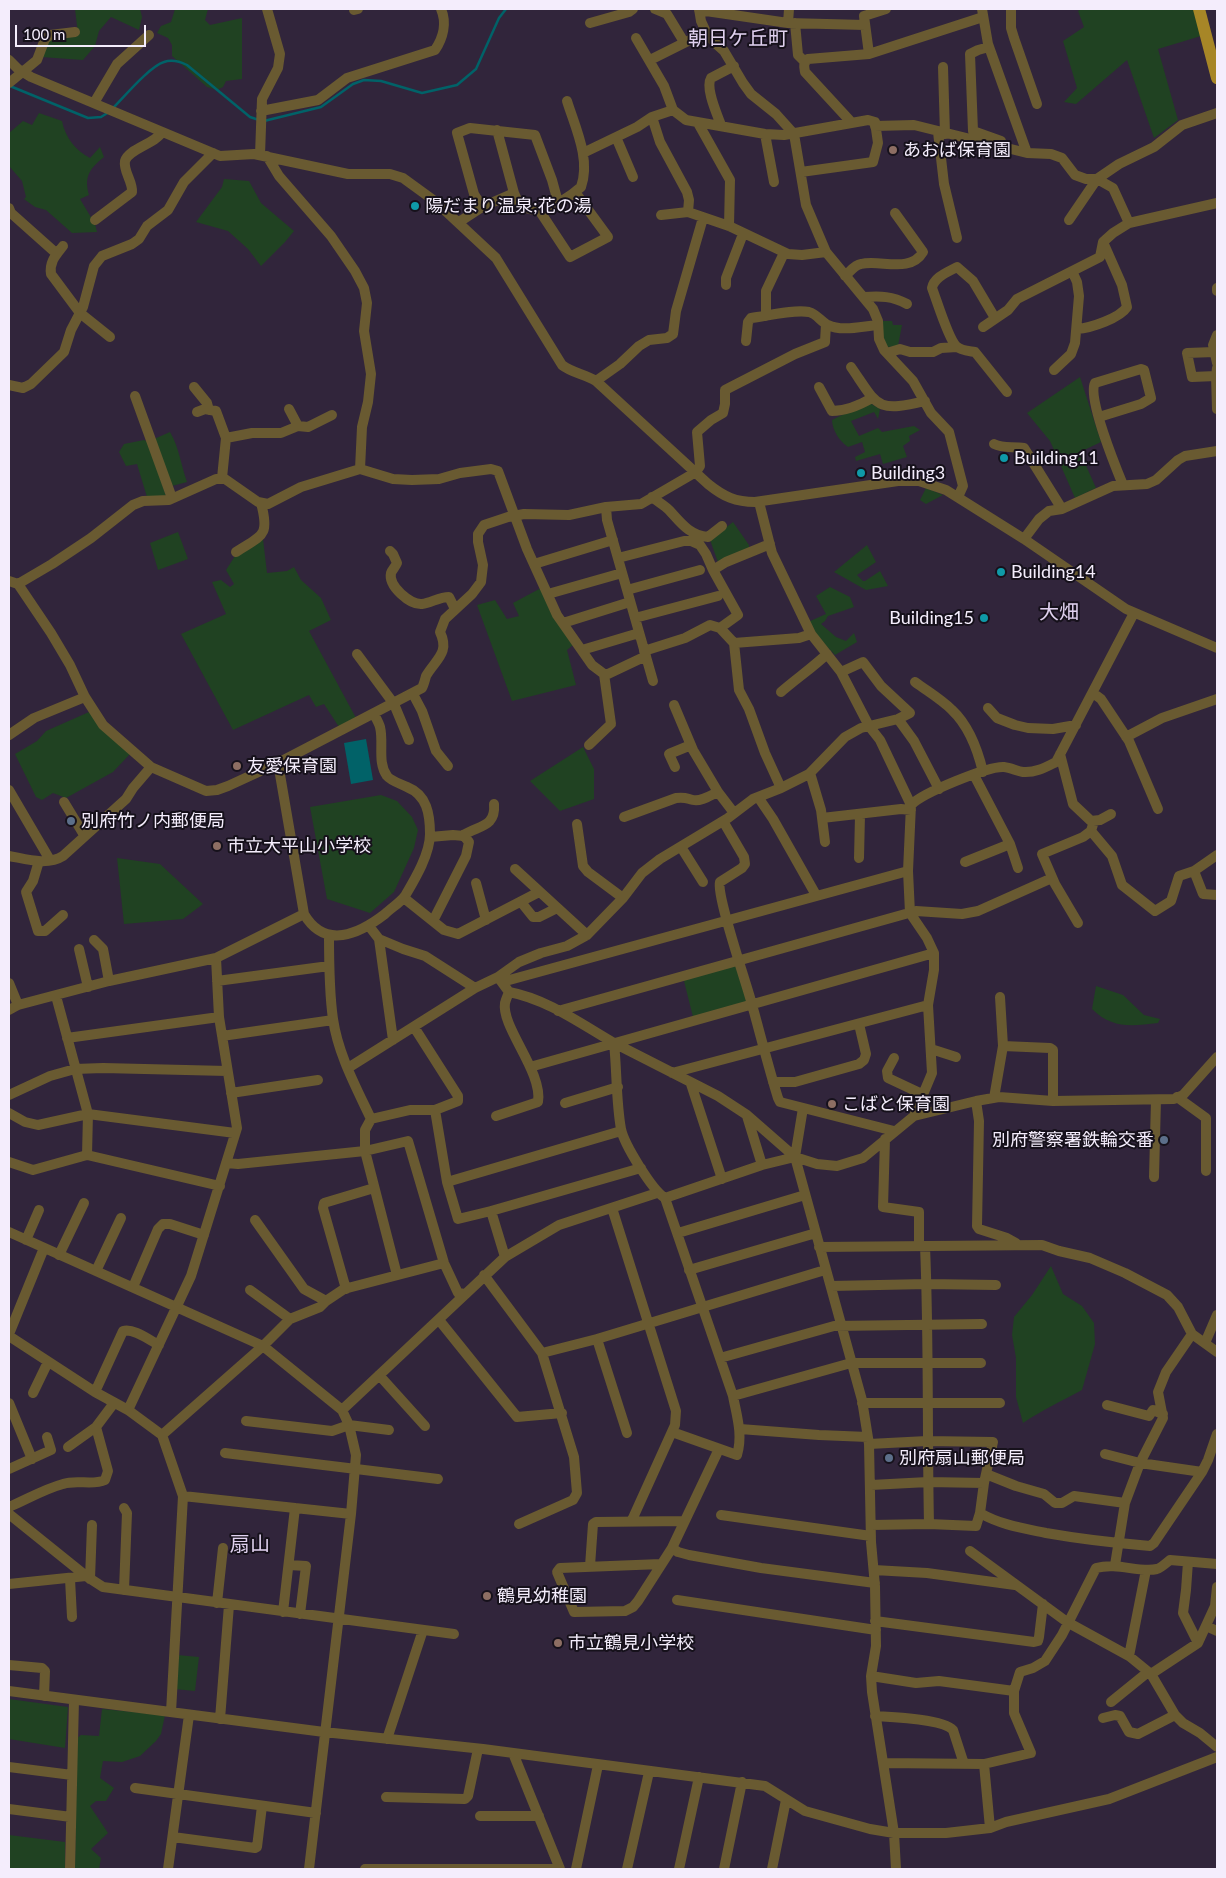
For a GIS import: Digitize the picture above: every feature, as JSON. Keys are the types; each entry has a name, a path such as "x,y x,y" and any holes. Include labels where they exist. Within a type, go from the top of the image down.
{"main road":[{"path":"1199,9 1217,78"}],"street":[{"path":"267,9 280,54 278,68 264,93 261,111 263,156 331,236 355,271 364,288 367,303 364,331 371,374 368,402 362,427 360,469"},
{"path":"590,24 629,12 633,9"},
{"path":"655,9 668,14 684,42"},
{"path":"886,9 863,16 792,23 699,9 701,21 706,32 724,51 751,94 776,114 794,134 806,205 826,252 873,309 878,325 879,340 887,353 913,381 938,421 951,435 963,486 958,497"},
{"path":"789,9 798,55 805,62 805,72 852,123"},
{"path":"1011,9 1011,28 1037,104"},
{"path":"261,111 318,100 347,78 435,50 443,32 444,10"},
{"path":"805,62 808,59 869,54 982,13 989,47 1027,154"},
{"path":"863,16 869,54"},
{"path":"9,83 37,60 45,38 50,35 75,32"},
{"path":"650,60 706,32"},
{"path":"94,104 117,64 149,35"},
{"path":"636,38 664,86 673,110 686,120 765,134 794,134 868,120 875,122 878,143 873,162 801,172"},
{"path":"989,47 970,54 973,131 1001,141 1007,148"},
{"path":"9,60 22,72 213,153 224,156 263,156 348,174 390,174 403,178 421,189 459,222 500,264 562,365 569,370 586,374 596,381 726,497 740,502 759,502 908,480 933,484 958,497 1024,539 1134,613 1217,648"},
{"path":"721,125 709,90 709,81 711,78 734,66"},
{"path":"943,67 942,133 944,184 957,238"},
{"path":"498,130 514,193 520,206 531,210 539,210 575,192 581,187 584,178 583,153 567,101"},
{"path":"583,153 637,127 652,117 673,110"},
{"path":"1069,220 1097,179 1119,164 1154,147 1182,125 1217,113"},
{"path":"652,117 660,142 687,192 689,200 688,212"},
{"path":"698,123 730,180 729,226"},
{"path":"875,126 914,125 1027,154 1051,154 1062,158 1075,175 1086,179 1097,179 1114,188 1129,223"},
{"path":"482,207 474,194 457,133 470,128 536,135 558,202"},
{"path":"95,220 132,192 133,187 125,164 126,158 159,137 162,132"},
{"path":"765,134 774,182"},
{"path":"616,137 633,177"},
{"path":"9,385 23,388 31,384 64,352 71,330 83,307 94,266 99,259 139,239 147,226 168,210 184,182 213,153"},
{"path":"539,210 570,257 608,237 575,192"},
{"path":"459,222 482,207 514,193"},
{"path":"983,327 1008,310 1018,299 1100,257 1103,242 1129,223 1217,203"},
{"path":"9,208 11,212 60,250 52,260 51,274 80,313 110,338"},
{"path":"661,215 688,212 729,226 784,253 802,255 826,252"},
{"path":"846,276 862,263 898,264 914,261 920,257 923,252 895,213"},
{"path":"596,381 620,364 639,346 649,340 667,338 673,334 676,311 703,218"},
{"path":"726,285 726,278 743,234"},
{"path":"1077,329 1086,329 1104,322 1124,312 1127,307 1122,285 1103,242"},
{"path":"766,316 766,291 784,253"},
{"path":"957,347 951,338 932,288 933,283 939,277 957,267 973,281 996,318"},
{"path":"1054,370 1071,354 1075,343 1079,296 1077,282 1072,271"},
{"path":"864,297 885,296 896,298 907,304"},
{"path":"746,341 748,322 751,318 766,316 808,312 815,314 826,324 837,328 878,325"},
{"path":"781,788 765,753 749,709 739,690 734,643 720,628 710,625 685,638 645,653 612,673 604,674 592,665 557,615 527,549 515,516 496,469 460,473 439,479 412,480 393,479 360,469 301,487 268,504 258,502 222,478 216,479 162,502 143,502 133,505 91,538 52,564 13,582 51,633 70,665 85,697 103,725 150,767 206,791 217,790 278,763 422,688 426,676 444,649 444,640 440,632 445,619 472,594 481,582 483,565 478,542 481,529 489,523 515,516 540,514 569,515 606,507 641,504 696,472 700,466 697,432 711,420 722,415 726,404 725,390 815,343 825,342 826,324"},
{"path":"1217,335 1213,345 1217,363"},
{"path":"887,353 900,349 910,352 933,352 941,348 957,347 975,352 1007,392"},
{"path":"1214,352 1187,353 1192,377 1216,372 1217,409"},
{"path":"851,366 872,398 881,406 906,405 925,401"},
{"path":"1099,417 1141,404 1151,398 1144,370 1141,369 1096,383 1093,388 1093,394 1099,417 1110,454 1123,485"},
{"path":"194,387 207,403 209,410"},
{"path":"818,387 832,411 840,411 872,398"},
{"path":"135,396 172,498"},
{"path":"197,412 204,409 216,411 226,438 222,478"},
{"path":"289,409 298,426"},
{"path":"226,438 252,433 281,433 298,426 308,426 332,415"},
{"path":"994,444 1001,448 1013,446 1024,448 1062,509"},
{"path":"1024,539 1039,519 1049,511 1062,509 1114,486 1147,484 1156,480 1178,460 1186,456 1217,451"},
{"path":"652,497 667,508 689,531 698,536 708,537 722,526"},
{"path":"759,502 772,553 811,634 841,672 869,726 887,751 911,807 908,871 910,913 928,938 934,953 934,970 928,1005 932,1073 914,1116"},
{"path":"236,552 262,535 266,528 261,503"},
{"path":"606,507 607,520 653,681"},
{"path":"534,564 613,540"},
{"path":"618,558 684,541 691,541 700,546 738,615 720,628"},
{"path":"713,570 726,562 770,544"},
{"path":"390,551 394,554 397,563 391,573 392,578 405,598 415,604 422,604 449,597 455,609"},
{"path":"627,590 700,570"},
{"path":"548,594 622,573"},
{"path":"635,618 718,596"},
{"path":"563,623 630,602"},
{"path":"822,818 860,815 911,807 915,801 978,773 1003,767 1023,772 1040,770 1056,762 1134,613"},
{"path":"582,650 639,633"},
{"path":"734,643 799,638 811,634"},
{"path":"357,654 394,704 409,740"},
{"path":"781,692 797,678 804,675 827,654"},
{"path":"500,979 519,962 541,953 567,946 587,935 623,898 642,873 660,859 723,821 753,799 781,788 810,772 846,738 869,726 898,719 910,713 881,686 863,662 841,672"},
{"path":"589,745 611,724 604,674"},
{"path":"915,682 952,709 960,719 978,754 978,773 1010,844 1018,868"},
{"path":"1093,693 1101,699 1126,737 1158,809"},
{"path":"413,694 422,711 436,751 448,766"},
{"path":"9,735 34,718 85,697"},
{"path":"1126,737 1162,718 1217,699"},
{"path":"674,705 691,745 718,792 734,813"},
{"path":"988,708 997,718 1028,728 1052,729 1076,725"},
{"path":"278,763 304,914 308,921 329,935 344,936 369,926 404,898 422,866 430,837 430,819 424,798 416,790 399,784 388,776 382,762 380,728 374,714"},
{"path":"898,719 914,740 939,789"},
{"path":"675,767 669,754 691,745"},
{"path":"1060,754 1074,804 1082,814 1091,821 1100,820 1111,814"},
{"path":"9,856 44,861 56,860 63,856 126,799 132,788 150,767"},
{"path":"810,772 822,818 825,842"},
{"path":"9,790 44,861"},
{"path":"624,817 676,798 685,797 695,801 718,792"},
{"path":"758,797 816,895"},
{"path":"64,802 84,835"},
{"path":"462,836 490,821 494,815 494,804"},
{"path":"859,858 860,815"},
{"path":"723,821 744,857 745,864 720,882 726,920 780,1102 894,1131"},
{"path":"1078,923 1052,878 1042,854 1091,832 1094,821"},
{"path":"577,824 583,866 588,872 623,898"},
{"path":"1091,832 1112,856 1122,884 1155,911 1171,901 1179,876 1194,872 1217,856"},
{"path":"430,837 462,836 469,842 466,856 433,921"},
{"path":"965,862 1010,844"},
{"path":"682,847 703,882"},
{"path":"44,861 26,892 38,931 45,931 63,915"},
{"path":"514,869 587,935"},
{"path":"348,1068 475,988 500,979 908,871"},
{"path":"1194,872 1203,894 1217,895"},
{"path":"558,1011 916,911 962,914 978,911 1052,878"},
{"path":"476,883 486,920"},
{"path":"404,898 444,930 458,934 539,892"},
{"path":"521,902 533,917 539,917 557,908"},
{"path":"9,983 13,1008 109,981 216,958 304,914"},
{"path":"369,926 379,939 393,1040"},
{"path":"329,935 333,1020 348,1068 371,1119"},
{"path":"379,939 425,956 475,988"},
{"path":"94,940 103,948 109,981"},
{"path":"79,948 88,987"},
{"path":"530,1067 934,953"},
{"path":"128,1410 191,1276 237,1128 219,1017 216,958"},
{"path":"217,981 329,966"},
{"path":"500,979 509,992 523,995 558,1011 691,1084 718,1096 747,1115 795,1157 817,1164 837,1166 863,1158 914,1116 976,1101 994,1098 1053,1101 1177,1098 1183,1095 1217,1057"},
{"path":"496,1116 538,1102 539,1096 530,1067 508,1019 504,1004 509,992"},
{"path":"56,996 88,1114 87,1155"},
{"path":"994,1098 1003,1046 1000,997"},
{"path":"672,1073 928,1005"},
{"path":"67,1038 219,1017"},
{"path":"222,1036 333,1020"},
{"path":"773,1082 795,1082 859,1064 864,1060 866,1054 859,1024"},
{"path":"397,1275 365,1151 365,1130 371,1119 410,1110 435,1110 458,1101 458,1096 414,1027"},
{"path":"614,1043 622,1131 641,1168 661,1196 678,1233 733,1396 740,1428 741,1444 737,1455 672,1432"},
{"path":"1003,1046 1050,1048 1053,1050 1053,1101"},
{"path":"931,1049 956,1057"},
{"path":"894,1058 887,1071 888,1078 922,1094"},
{"path":"9,1095 50,1076 75,1069 227,1071"},
{"path":"231,1093 318,1080"},
{"path":"691,1084 722,1179"},
{"path":"565,1102 618,1087"},
{"path":"1177,1098 1206,1118 1206,1171"},
{"path":"1154,1177 1156,1100"},
{"path":"976,1101 979,1121 977,1226 979,1229 1007,1238 1019,1245"},
{"path":"803,1108 795,1157 862,1404 868,1440 876,1625 876,1646 871,1676 875,1716 894,1833 896,1869"},
{"path":"435,1110 447,1182 458,1219 641,1168"},
{"path":"9,1113 25,1122 38,1125 88,1114 235,1133"},
{"path":"747,1115 762,1165"},
{"path":"447,1182 622,1131"},
{"path":"885,1139 882,1208 919,1212 927,1284 929,1524"},
{"path":"226,1163 238,1164 365,1151 408,1141 444,1263 458,1293 465,1294"},
{"path":"9,1162 33,1170 87,1155 220,1186"},
{"path":"342,1410 378,1374 439,1320 505,1257 559,1225 612,1208 722,1179 762,1165 795,1157"},
{"path":"346,1289 323,1208 324,1203 374,1188"},
{"path":"678,1233 805,1195"},
{"path":"59,1255 84,1202"},
{"path":"612,1208 650,1323 676,1411 675,1425 632,1520"},
{"path":"26,1240 39,1210"},
{"path":"491,1211 505,1257"},
{"path":"96,1271 121,1218"},
{"path":"255,1220 304,1289 326,1301"},
{"path":"133,1287 158,1229 163,1224 170,1224 204,1235"},
{"path":"9,1232 263,1346 342,1410 349,1425 356,1455 351,1514 324,1732 310,1869"},
{"path":"689,1270 816,1233"},
{"path":"819,1247 1042,1245 1090,1258 1125,1272 1167,1295 1178,1307 1192,1334 1217,1352"},
{"path":"44,1248 9,1335 95,1392 128,1410 162,1435 182,1496 171,1712"},
{"path":"162,1435 263,1346 290,1319 320,1307 326,1301 346,1289 444,1263"},
{"path":"542,1353 597,1339 826,1270"},
{"path":"484,1275 542,1353 574,1457 576,1496 573,1500 519,1524"},
{"path":"831,1286 996,1285"},
{"path":"250,1290 290,1319"},
{"path":"1206,1343 1217,1314"},
{"path":"439,1320 517,1416 562,1413"},
{"path":"720,1358 841,1325 982,1324"},
{"path":"95,1392 123,1332 127,1330 133,1332 159,1345"},
{"path":"1115,1565 1125,1503 1140,1463 1164,1418 1158,1392 1166,1372 1192,1334"},
{"path":"597,1339 627,1433"},
{"path":"33,1394 48,1362"},
{"path":"733,1396 851,1363 982,1363"},
{"path":"378,1374 425,1426"},
{"path":"9,1403 32,1459"},
{"path":"68,1447 96,1427 114,1403"},
{"path":"862,1404 1000,1403"},
{"path":"1107,1405 1149,1416 1153,1410 1163,1414"},
{"path":"246,1421 332,1431 349,1425 389,1430"},
{"path":"9,1508 63,1484 75,1482 100,1483 105,1480 108,1471 96,1427"},
{"path":"9,1432 19,1428"},
{"path":"740,1428 868,1440 993,1442 980,1514 976,1526 929,1524 871,1525"},
{"path":"980,1514 996,1522 1072,1538 1150,1546 1154,1543 1202,1472 1217,1434"},
{"path":"9,1469 51,1450 47,1437"},
{"path":"661,1564 590,1566 560,1568 557,1570 574,1612 625,1611 632,1607 672,1548 719,1448"},
{"path":"225,1453 438,1479"},
{"path":"1105,1454 1140,1463 1202,1472"},
{"path":"871,1485 985,1479 1044,1494 1055,1503 1062,1503 1074,1496 1125,1503"},
{"path":"182,1496 351,1514"},
{"path":"124,1508 127,1513 124,1590"},
{"path":"283,1612 295,1508"},
{"path":"9,1514 88,1578 103,1587 454,1634"},
{"path":"721,1515 871,1536"},
{"path":"590,1566 593,1524 596,1522 632,1520 684,1521"},
{"path":"88,1578 92,1525"},
{"path":"217,1603 223,1548"},
{"path":"672,1548 678,1552 690,1555 762,1568 875,1583"},
{"path":"970,1550 1067,1622 1129,1656 1150,1673 1174,1715 1217,1747"},
{"path":"883,1763 984,1764 1031,1753 1014,1713 1014,1691 1020,1672 1033,1668 1045,1661 1062,1635 1096,1568 1115,1565 1146,1570 1159,1569 1170,1560 1217,1564"},
{"path":"1188,1562 1183,1613 1198,1643"},
{"path":"289,1565 306,1566 300,1614"},
{"path":"874,1570 927,1573 1016,1585"},
{"path":"1129,1656 1146,1570"},
{"path":"9,1584 88,1578"},
{"path":"70,1579 72,1617"},
{"path":"1111,1702 1150,1673 1198,1643 1216,1601 1217,1587"},
{"path":"677,1600 876,1625 1034,1642 1038,1641 1040,1637 1043,1604"},
{"path":"220,1719 229,1605"},
{"path":"1206,1626 1217,1630"},
{"path":"387,1739 423,1630"},
{"path":"9,1665 42,1668 45,1671 44,1696"},
{"path":"871,1676 916,1683 939,1681 1014,1691"},
{"path":"9,1691 324,1732 513,1753 649,1772 742,1782 765,1786 805,1811 870,1829 894,1833 946,1833 990,1828 1006,1822 1109,1799 1217,1757"},
{"path":"70,1869 74,1700"},
{"path":"1103,1718 1115,1714 1120,1716 1128,1732 1138,1734 1174,1715"},
{"path":"168,1869 189,1715"},
{"path":"875,1716 922,1720 949,1726 953,1730 964,1764"},
{"path":"386,1797 465,1800 468,1796 478,1749"},
{"path":"365,1869 560,1869 513,1753"},
{"path":"984,1764 990,1828"},
{"path":"576,1869 598,1765"},
{"path":"9,1767 72,1775"},
{"path":"627,1869 649,1772"},
{"path":"679,1869 699,1777"},
{"path":"724,1869 742,1782"},
{"path":"135,1788 316,1813"},
{"path":"772,1869 786,1800"},
{"path":"173,1837 255,1848 257,1846 262,1806"},
{"path":"9,1809 71,1817"},
{"path":"480,1816 539,1816"}],"shaded area":[{"path":"75,9 140,9 142,17 139,30 111,17 99,31 95,46 83,60 41,57 47,40 78,34"},
{"path":"175,9 208,9 205,20 210,25 242,18 242,79 226,81 223,87 217,90 207,87 172,56 172,45 168,38 157,33 161,26 171,22"},
{"path":"1081,9 1194,9 1201,36 1158,49 1178,120 1154,138 1127,60 1076,104 1064,102 1077,88 1063,41 1084,27 1078,11"},
{"path":"39,113 62,121 72,143 80,152 90,158 100,147 104,157 89,174 87,183 89,195 80,199 95,224 97,232 72,233 46,210 35,207 24,199 26,197 22,181 9,166 9,133 23,121 32,125"},
{"path":"224,179 249,181 261,203 294,231 261,266 248,249 228,231 196,222 222,187"},
{"path":"882,321 892,321 893,325 902,325 898,346 888,347 882,340"},
{"path":"1080,377 1101,442 1080,452 1096,488 1075,498 1050,441 1027,413"},
{"path":"868,402 880,409 878,419 874,412 851,421 859,436 878,428 882,432 914,426 920,430 909,436 910,441 903,446 907,457 883,464 880,454 856,461 855,457 865,452 862,442 848,447 839,439 833,428 832,420"},
{"path":"170,432 178,450 187,482 172,486 154,439"},
{"path":"144,440 148,442 166,496 147,497 137,464 126,466 119,452 124,444"},
{"path":"926,488 943,495 926,504 920,500"},
{"path":"733,522 749,545 749,549 719,565 710,540"},
{"path":"178,532 188,559 158,570 150,543"},
{"path":"263,539 267,573 287,571 294,567 301,580 321,598 331,620 309,631 356,718 339,727 324,704 316,707 309,695 233,730 181,634 226,614 212,582 221,580 230,587 234,584 226,570 235,556"},
{"path":"867,545 876,562 857,575 865,581 880,571 888,586 866,590 834,572"},
{"path":"830,587 850,597 854,607 828,616 821,624 836,637 846,641 854,633 857,642 835,655 819,638 808,622 826,614 816,596"},
{"path":"541,588 573,645 567,650 576,685 512,701 477,605 495,600 507,619 519,616 513,603"},
{"path":"89,712 130,754 113,772 66,798 53,793 42,800 36,797 15,754 37,741 46,731"},
{"path":"366,739 373,780 351,784 344,743"},
{"path":"583,747 594,769 594,799 560,811 530,781"},
{"path":"381,795 397,801 412,817 418,830 414,848 394,892 370,913 327,899 310,807"},
{"path":"117,858 160,864 203,904 183,919 124,924"},
{"path":"738,962 749,1002 693,1017 683,977"},
{"path":"1096,986 1123,995 1144,1015 1160,1019 1158,1023 1123,1025 1107,1020 1092,1009"},
{"path":"1051,1266 1063,1294 1082,1306 1094,1323 1095,1344 1082,1390 1023,1423 1016,1397 1016,1358 1012,1335 1014,1317 1032,1295"},
{"path":"177,1655 199,1657 195,1691 174,1689"},
{"path":"9,1699 68,1707 65,1748 9,1739"},
{"path":"102,1709 165,1715 161,1734 140,1756 122,1762 103,1761 100,1778 114,1788 106,1801 96,1801 90,1806 108,1833 91,1849 101,1858 99,1869 75,1869 77,1738 81,1735 99,1736"},
{"path":"9,1835 65,1842 65,1869 9,1869"}],"waterway":[{"path":"264,121 321,107 353,84 364,80 381,81 422,93 457,85 476,69 499,18 506,9"},
{"path":"113,108 152,69 164,62 173,61 187,65 250,117 259,120"},
{"path":"10,86 88,118 101,117 109,112"}],"place":[{"name":"あおば保育園","path":"893,150"},
{"name":"陽だまり温泉;花の湯","path":"415,206"},
{"name":"Building11","path":"1004,458"},
{"name":"Building3","path":"861,473"},
{"name":"Building14","path":"1001,572"},
{"name":"Building15","path":"984,618"},
{"name":"友愛保育園","path":"237,766"},
{"name":"別府竹ノ内郵便局","path":"71,821"},
{"name":"市立大平山小学校","path":"217,846"},
{"name":"こばと保育園","path":"832,1104"},
{"name":"別府警察署鉄輪交番","path":"1164,1140"},
{"name":"別府扇山郵便局","path":"889,1458"},
{"name":"鶴見幼稚園","path":"487,1596"},
{"name":"市立鶴見小学校","path":"558,1643"}],"district":[{"name":"朝日ケ丘町","path":"738,39"},
{"name":"大畑","path":"1059,613"},
{"name":"扇山","path":"250,1545"}]}
